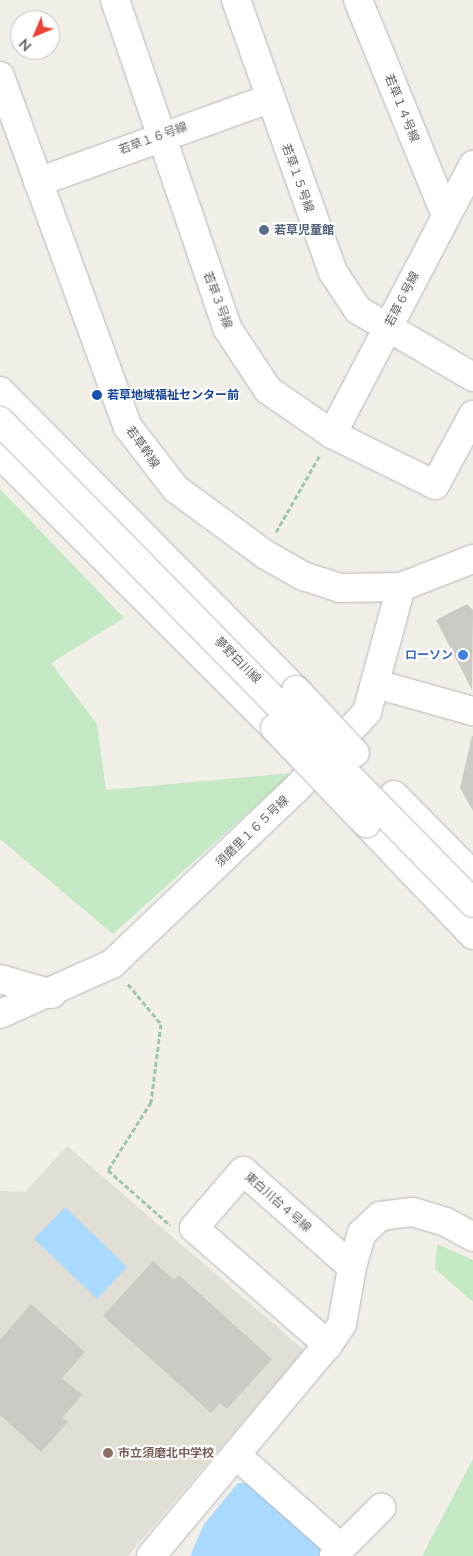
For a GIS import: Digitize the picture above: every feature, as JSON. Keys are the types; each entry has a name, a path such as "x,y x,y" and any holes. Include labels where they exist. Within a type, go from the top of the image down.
{"street":[{"name":"若草３号線","path":"115,0 159,135 227,328 268,390 332,434 435,485 473,415"},
{"name":"若草１５号線","path":"236,0 269,99 333,272 358,310 387,330 473,377"},
{"name":"若草１４号線","path":"358,0 446,216"},
{"name":"若草幹線","path":"0,76 128,427 149,459 176,489 266,555 303,576 357,590 401,587 473,559"},
{"name":"若草１６号線","path":"38,182 159,135 269,99"},
{"name":"若草６号線","path":"332,434 473,165"},
{"path":"0,391 296,690 394,795 473,875"},
{"name":"夢野白川線","path":"0,421 473,903"},
{"path":"0,454 274,728 473,936"},
{"name":"須磨里１６５号線","path":"0,1014 52,994 112,964 297,788 368,712 401,587"},
{"path":"376,684 473,711"},
{"path":"0,979 52,994"},
{"name":"東白川台４号線","path":"328,1345 194,1228 242,1170 352,1267"},
{"path":"151,1556 328,1345 342,1324 352,1267 362,1233 380,1216 413,1212 446,1222 473,1237"},
{"path":"236,1455 337,1552 381,1508"}],"path":[{"path":"272,539 332,434"},
{"path":"112,964 161,1024 151,1102 144,1114"}],"shaded area":[{"name":"市立須磨北中学校","path":"67,1146 304,1350 128,1556 0,1556 0,1191 25,1192"}],"green space":[{"path":"0,489 124,618 51,663 97,724 106,790 292,773 113,934 0,839"},
{"path":"437,1244 473,1260 473,1302 435,1269"},
{"path":"473,1459 473,1556 422,1556"}],"water":[{"path":"65,1207 127,1267 97,1299 34,1239"},
{"path":"238,1483 252,1483 321,1543 319,1556 190,1556 204,1524"}],"building":[{"name":"ローソン","path":"467,604 473,610 472,690 436,620"},
{"path":"473,736 473,811 460,788"},
{"path":"153,1261 174,1280 179,1275 272,1359 227,1409 220,1403 211,1413 103,1316"},
{"path":"31,1304 85,1352 62,1378 82,1395 62,1418 68,1422 41,1452 0,1415 0,1340"}],"place":[{"name":"若草児童館","path":"264,230"},
{"name":"若草地域福祉センター前","path":"97,395"},
{"name":"ローソン","path":"463,655"},
{"name":"市立須磨北中学校","path":"108,1453"}]}
